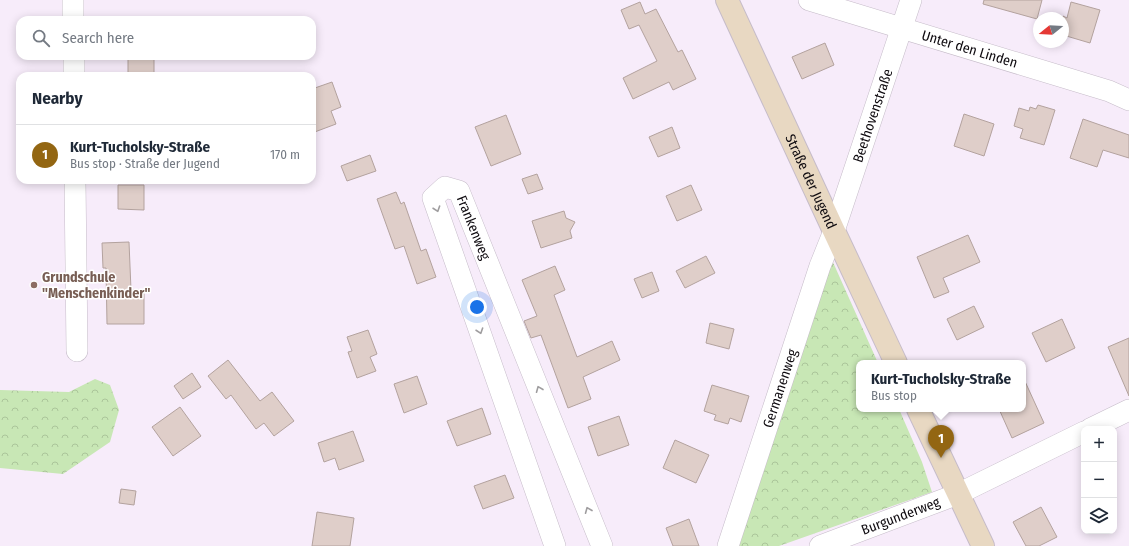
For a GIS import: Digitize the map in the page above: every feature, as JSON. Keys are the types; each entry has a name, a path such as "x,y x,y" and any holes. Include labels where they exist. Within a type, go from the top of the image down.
{"street":[{"path":"72,0 73,16"},
{"name":"Straße der Jugend","path":"727,0 895,360"},
{"name":"Unter den Linden","path":"809,0 1109,91 1129,100"},
{"name":"Beethovenstraße","path":"834,231 911,0"},
{"path":"74,60 74,72"},
{"path":"75,184 77,351"},
{"name":"Frankenweg","path":"555,546 433,198 445,187 459,191 602,546"},
{"name":"Germanenweg","path":"728,546 820,266 834,231"},
{"path":"1096,426 1129,410"},
{"path":"919,412 983,546"},
{"name":"Burgunderweg","path":"820,546 958,494 1081,433"}],"green space":[{"path":"832,260 877,360 856,360 856,412 900,412 922,462 932,492 779,546 733,546"},
{"path":"95,379 110,385 119,410 110,442 63,474 0,468 0,390 69,392"}],"building":[{"path":"984,0 1042,0 1039,12 1033,12 1033,18 983,4"},
{"path":"640,2 645,14 656,9 678,52 682,50 696,79 673,90 669,82 633,99 623,78 657,61 639,25 629,29 621,10"},
{"path":"1071,2 1100,10 1090,43 1069,37 1068,12"},
{"path":"825,43 834,65 802,79 792,57"},
{"path":"128,60 154,60 154,72 128,72"},
{"path":"332,82 341,107 331,111 336,124 316,132 316,88"},
{"path":"1038,105 1055,110 1044,145 1020,138 1023,129 1014,126 1019,108 1029,111 1030,107 1036,109"},
{"path":"964,114 994,124 984,156 954,146"},
{"path":"506,115 521,154 491,166 475,127"},
{"path":"1083,119 1129,135 1129,158 1103,150 1097,167 1070,158"},
{"path":"672,127 680,148 658,157 649,137"},
{"path":"370,155 376,171 347,181 341,166"},
{"path":"537,174 543,189 528,194 522,179"},
{"path":"118,185 144,185 144,210 118,209"},
{"path":"691,185 702,210 677,221 666,196"},
{"path":"396,192 401,204 404,202 421,251 426,249 436,277 417,284 404,246 395,249 377,199"},
{"path":"564,211 566,218 575,222 570,231 572,238 541,248 532,221"},
{"path":"968,235 980,262 943,278 949,292 934,298 917,257"},
{"path":"129,242 131,290 144,290 144,324 107,324 106,268 103,268 102,243"},
{"path":"706,256 715,273 685,288 676,271"},
{"path":"555,266 565,290 554,295 577,357 612,341 620,360 583,377 591,399 568,408 541,335 531,338 524,321 537,316 522,280"},
{"path":"652,272 659,291 642,298 634,279"},
{"path":"974,306 984,327 957,340 947,319"},
{"path":"1062,319 1075,348 1046,362 1032,333"},
{"path":"710,323 734,329 729,349 706,343"},
{"path":"368,330 377,354 370,357 376,371 357,378 348,352 352,351 347,337"},
{"path":"1129,338 1129,396 1108,347"},
{"path":"228,360 260,401 272,392 294,421 274,436 264,423 256,429 231,395 226,399 208,376"},
{"path":"192,373 201,387 183,399 174,386"},
{"path":"417,376 427,404 404,413 394,384"},
{"path":"1026,384 1044,423 1012,438 1000,412 1026,412"},
{"path":"712,385 749,396 741,422 730,418 728,424 714,420 716,415 704,411"},
{"path":"180,407 201,436 173,456 152,427"},
{"path":"482,408 491,434 457,446 447,421"},
{"path":"619,416 629,445 598,456 588,427"},
{"path":"353,431 364,461 339,470 335,458 324,462 318,443"},
{"path":"675,440 709,455 696,483 663,468"},
{"path":"505,475 514,498 483,509 474,486"},
{"path":"121,489 136,491 134,505 119,503"},
{"path":"1041,507 1057,537 1039,546 1026,546 1013,522"},
{"path":"317,512 354,518 350,546 312,546"},
{"path":"689,519 699,546 673,546 666,528"}],"place":[{"name":"Grundschule \"Menschenkinder\"","path":"34,285"},
{"name":"Kurt-Tucholsky-Straße","path":"941,458"}]}
